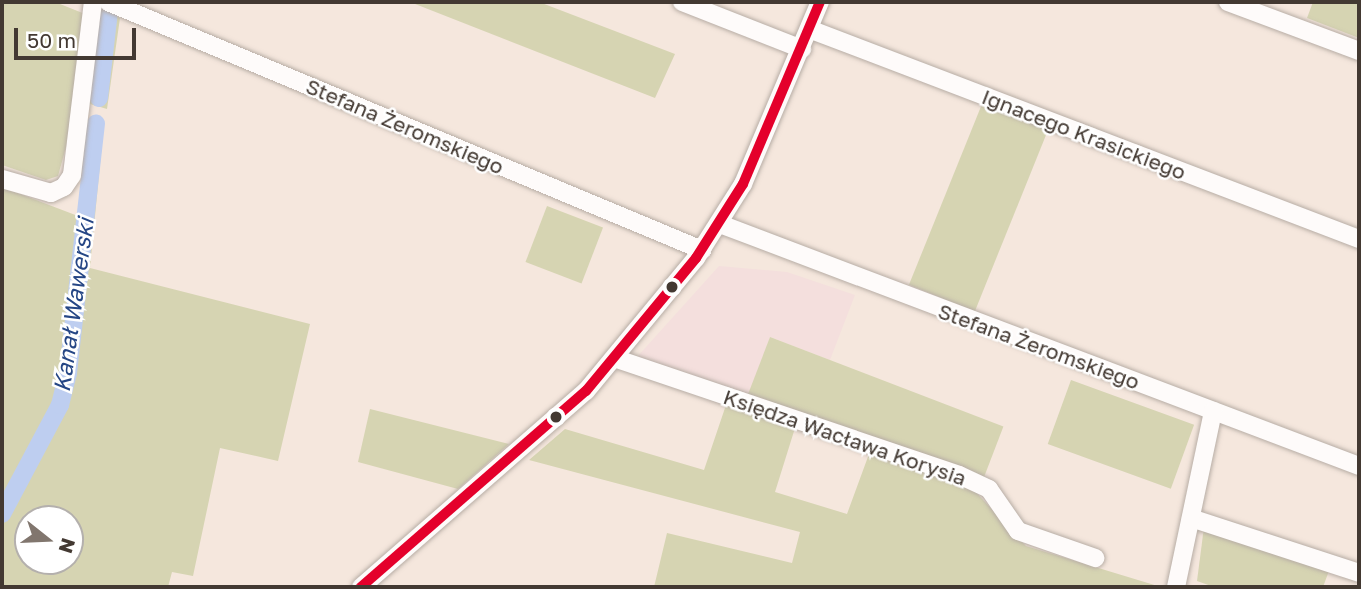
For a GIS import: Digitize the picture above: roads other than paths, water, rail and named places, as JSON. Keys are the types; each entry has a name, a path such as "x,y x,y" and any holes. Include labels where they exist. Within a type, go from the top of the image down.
{"street":[{"path":"2,179 35,192 51,192 64,187 72,175 93,2"},
{"name":"Stefana Żeromskiego","path":"108,2 702,250"},
{"path":"682,2 802,48"},
{"path":"361,587 578,398 702,250 720,224 759,151 820,2"},
{"path":"1228,2 1359,51"},
{"name":"Ignacego Krasickiego","path":"809,29 1359,239"},
{"name":"Stefana Żeromskiego","path":"720,224 1359,466"},
{"name":"Księdza Wacława Korysia","path":"614,358 960,475 989,489 1018,531 1095,558"},
{"path":"1176,587 1213,411"},
{"path":"1191,518 1359,573"}],"waterway":[{"name":"Kanał Wawerski","path":"99,98 109,12"},
{"name":"Kanał Wawerski","path":"2,514 60,405 68,373 96,124"}]}
